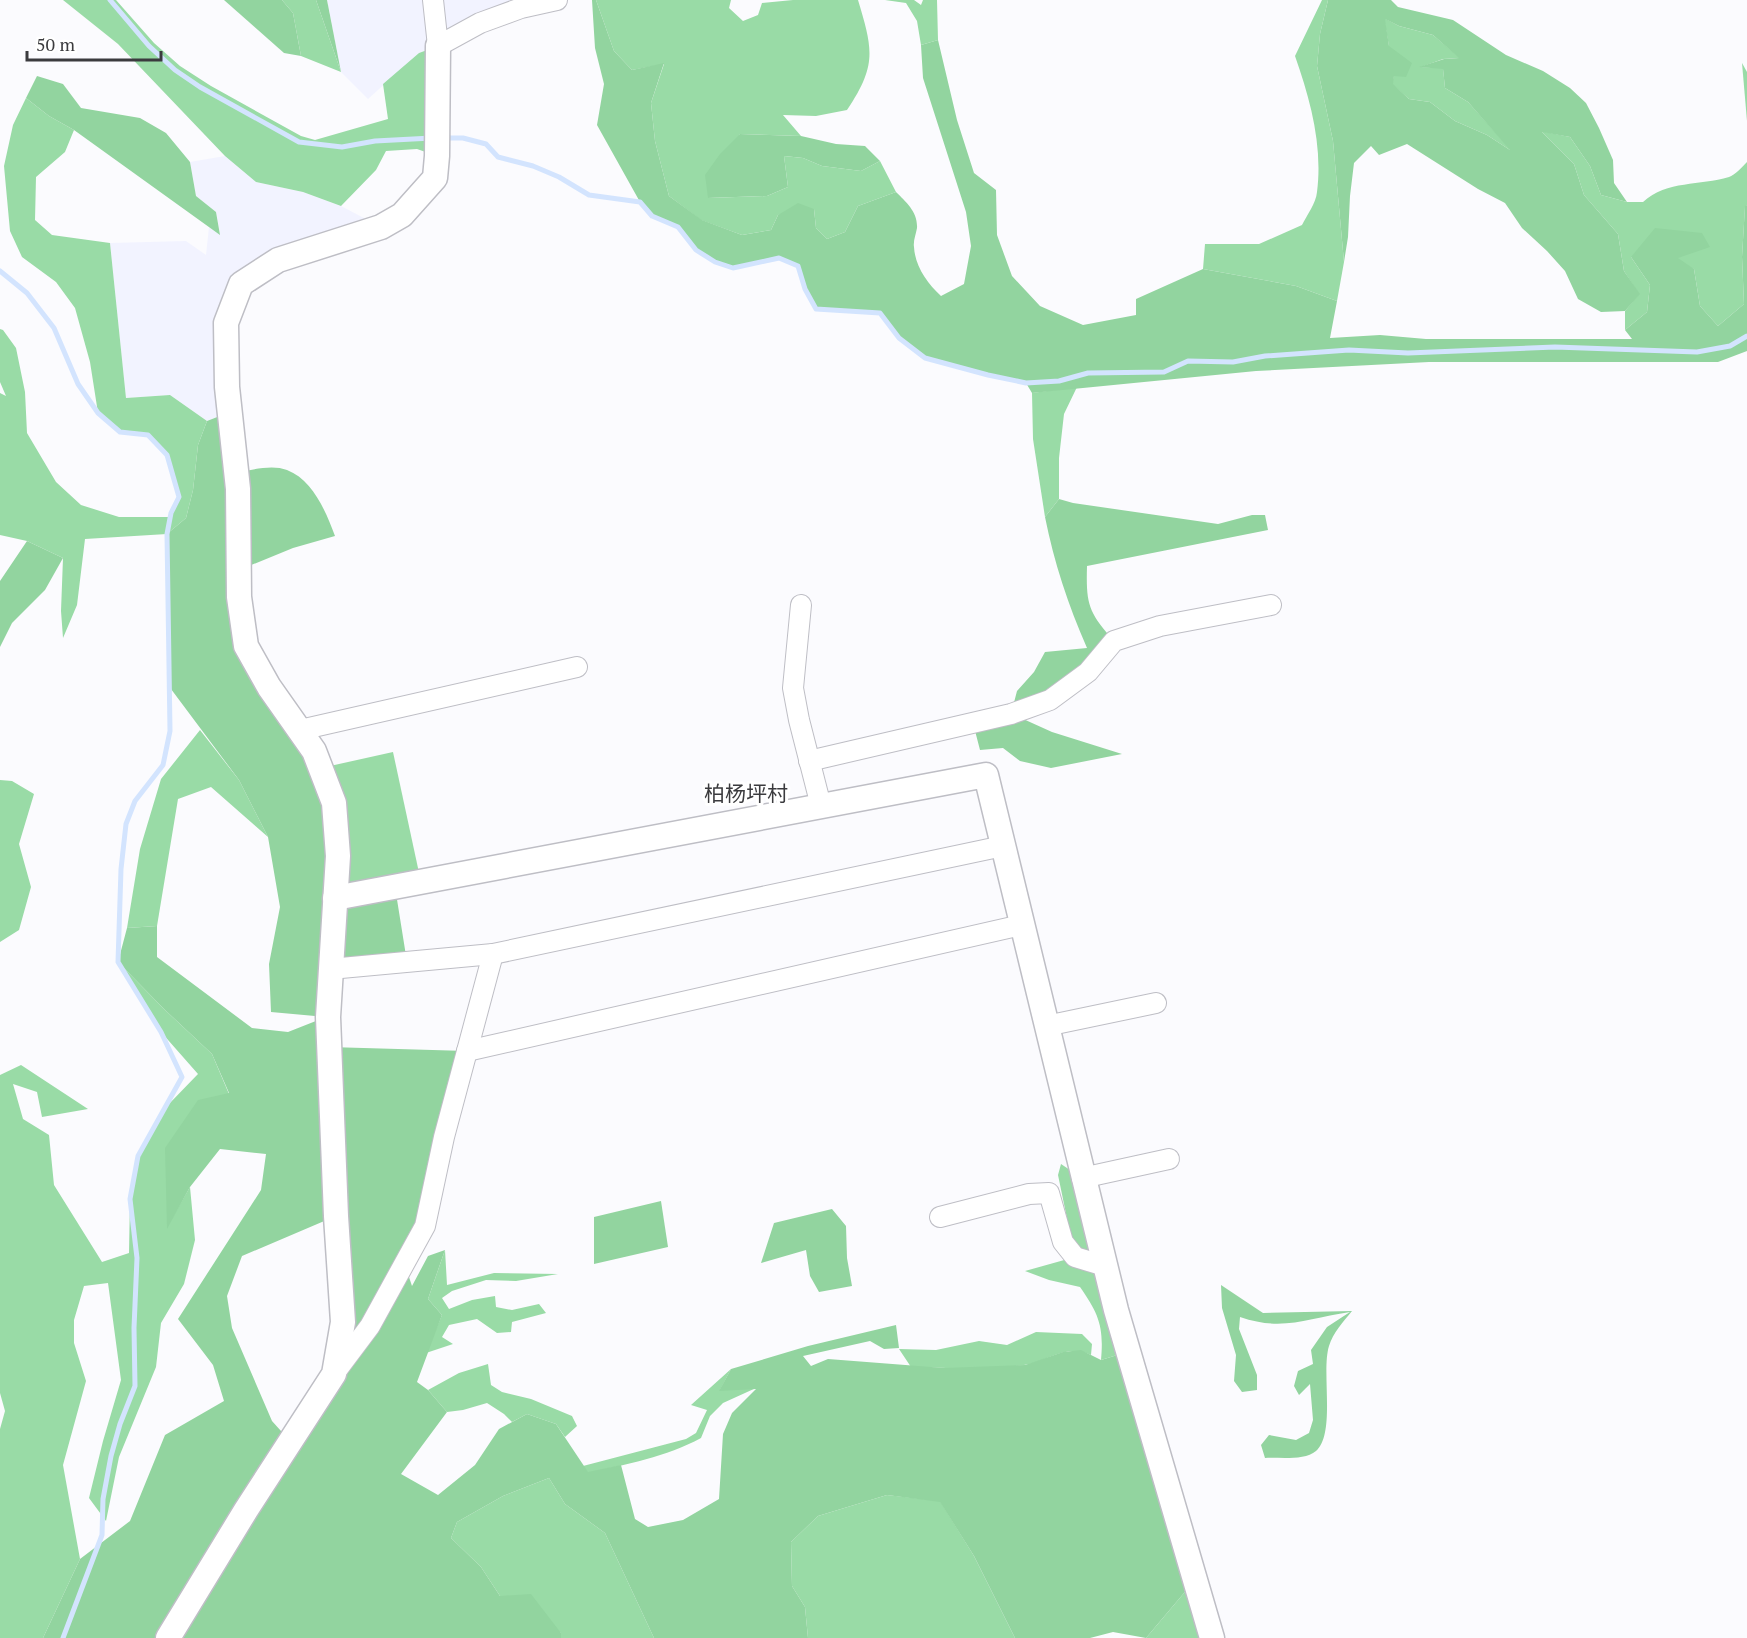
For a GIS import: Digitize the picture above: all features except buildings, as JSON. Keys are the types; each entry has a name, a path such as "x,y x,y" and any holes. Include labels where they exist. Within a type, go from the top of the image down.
{"street":[{"path":"334,1374 344,1322 336,1216 328,1027 338,856 334,803 314,751 269,687 246,646 239,597 238,489 227,387 226,323 241,284 278,260 381,227 402,214 435,178 438,46 433,0"},
{"path":"438,46 480,23 521,8 557,0"},
{"path":"801,604 793,688 821,806"},
{"path":"809,761 1011,714 1050,700 1088,672 1114,641 1160,626 1271,605"},
{"path":"300,730 577,667"},
{"path":"335,898 986,775 1105,1266 1164,1479 1212,1638"},
{"path":"330,969 493,954 1003,846"},
{"path":"466,1051 1022,925"},
{"path":"168,1638 246,1510 334,1374 370,1326 426,1226 444,1137 493,954"},
{"path":"1046,1026 1156,1003"},
{"path":"1082,1178 1169,1159"},
{"path":"940,1216 1029,1194 1049,1193 1063,1242 1075,1257 1105,1266"}],"shaded area":[{"path":"327,0 557,0 419,53 368,99 341,72"},
{"path":"225,156 256,182 303,192 341,206 381,227 241,284 230,412 207,421 170,395 126,398 110,243 186,241 206,255 209,227 220,234 216,212 196,196 190,162"}],"green space":[{"path":"63,0 116,0 154,43 180,66 301,136 315,140 388,119 383,84 419,53 438,46 437,156 417,149 386,151 376,170 341,206 303,192 256,182 225,156 118,44"},
{"path":"224,0 282,0 293,13 301,56 284,53"},
{"path":"282,0 316,0 341,72 301,56 293,13"},
{"path":"316,0 327,0 341,72"},
{"path":"592,0 596,0 614,51 632,70 664,63 651,103 655,141 669,196 702,220 742,235 771,230 778,215 798,203 814,209 816,228 827,239 845,232 858,206 896,192 916,217 914,245 919,267 931,286 941,296 964,284 971,246 966,212 923,78 921,45 938,40 957,120 974,173 996,190 997,235 1012,276 1040,306 1083,325 1136,315 1136,299 1203,269 1296,286 1337,301 1330,338 1380,335 1426,339 1632,339 1625,330 1647,312 1650,285 1631,257 1655,228 1702,233 1710,247 1678,258 1694,269 1700,306 1718,326 1744,304 1742,257 1745,206 1747,205 1747,351 1718,362 1429,362 1256,371 1032,393 1026,383 925,358 899,338 880,313 816,309 805,289 798,266 779,258 733,268 715,262 696,250 678,227 652,216 640,202 597,125 604,84 595,48"},
{"path":"596,0 731,0 729,8 743,21 758,15 762,3 793,0 858,0 869,45 868,69 847,110 816,116 783,115 801,136 740,134 708,198 767,196 788,187 784,156 803,158 822,166 861,171 880,161 896,192 858,206 845,232 827,239 816,228 814,209 778,215 771,230 742,235 701,220 669,196 655,141 651,103 664,64 632,70 614,51"},
{"path":"885,0 914,0 921,5 923,0 937,0 938,40 921,45 917,21 906,3"},
{"path":"1322,0 1328,0 1320,34 1317,66 1333,141 1344,262 1337,301 1296,286 1203,269 1205,244 1259,244 1302,225 1313,205 1317,192 1317,140 1306,89 1295,56"},
{"path":"1328,0 1391,0 1398,7 1453,20 1506,55 1543,71 1570,88 1586,103 1599,128 1613,160 1614,183 1627,202 1601,195 1590,166 1570,137 1542,132 1574,164 1584,195 1618,234 1624,271 1640,294 1625,311 1601,312 1578,299 1565,271 1522,228 1505,203 1478,189 1407,144 1379,155 1371,146 1354,163 1344,262 1333,141 1317,66 1320,34","holes":["1385,19 1399,26 1433,35 1459,58 1444,59 1419,67 1443,69 1445,88 1468,102 1510,150 1487,135 1455,121 1430,102 1409,99 1393,84 1394,76 1406,77 1412,63 1389,46"]},
{"path":"1384,18 1399,26 1433,35 1460,58 1443,59 1421,67 1443,68 1445,88 1468,102 1513,152 1487,135 1455,121 1430,102 1409,99 1392,84 1394,75"},
{"path":"1742,63 1747,72 1747,121"},
{"path":"37,76 63,84 81,108 140,118 166,133 190,162 196,196 216,212 220,235 26,98"},
{"path":"26,98 49,116 74,130 65,152 36,177 35,220 52,235 110,243 126,398 170,395 207,421 198,445 193,490 186,518 167,534 85,539 77,605 63,638 61,611 63,558 27,541 0,535 0,393 6,396 0,382 0,329 16,348 25,392 27,433 56,482 81,505 119,517 169,517 179,497 167,455 148,435 120,432 98,413 90,362 75,308 56,282 22,257 10,231 4,166 13,125"},
{"path":"1541,131 1570,137 1590,166 1601,195 1627,202 1643,202 1662,190 1729,177 1747,162 1747,205 1742,257 1744,304 1718,326 1700,306 1694,269 1631,257 1650,285 1647,312 1625,330 1625,311 1639,294 1624,271 1618,234 1584,195 1574,164"},
{"path":"740,134 801,136 836,144 865,146 880,161 861,171 822,166 803,158 784,156 788,187 767,196 708,198 705,175 720,154"},
{"path":"1077,387 1064,414 1059,458 1059,499 1045,517 1033,439 1032,393"},
{"path":"230,412 236,473 262,468 281,468 296,475 304,481 317,498 335,536 293,548 239,570 246,646 334,803 335,898 395,887 407,962 331,969 329,1047 467,1051 405,1265 412,1286 428,1256 445,1250 428,1299 442,1315 417,1382 428,1390 447,1412 401,1474 438,1495 475,1465 499,1429 527,1414 556,1424 588,1472 621,1465 635,1519 648,1527 683,1520 719,1499 723,1434 732,1413 756,1389 719,1391 731,1369 808,1346 896,1325 899,1348 884,1349 870,1341 803,1356 811,1366 828,1359 944,1368 1025,1365 1063,1352 1081,1350 1101,1360 1127,1352 1195,1580 1146,1638 1113,1632 1090,1638 1015,1638 974,1556 940,1502 887,1495 818,1516 791,1542 792,1586 805,1607 808,1638 654,1638 605,1533 565,1504 549,1478 503,1496 457,1522 451,1538 481,1567 500,1596 531,1594 561,1633 561,1638 43,1638 80,1559 130,1521 165,1435 224,1401 213,1365 178,1319 261,1190 266,1154 220,1149 190,1187 167,1229 165,1148 198,1100 229,1093 212,1054 118,962 127,928 157,926 157,957 252,1028 288,1032 326,1017 271,1012 269,964 280,907 268,837 239,780 168,685 167,534 186,518 193,490 198,445 207,421","holes":["336,1216 334,1374 290,1441 272,1421 232,1328 227,1296 242,1256"]},
{"path":"1059,499 1218,524 1252,515 1265,515 1268,530 1087,566 1090,607 1114,641 1088,672 1012,714 1052,732 1122,754 1051,768 1020,761 1003,748 980,750 973,723 1011,714 1017,691 1034,672 1045,652 1087,648 1062,583 1045,517"},
{"path":"27,541 63,558 45,590 12,623 0,647 0,581"},
{"path":"200,730 239,780 268,837 211,787 178,799 157,926 127,928 140,849 161,779"},
{"path":"393,752 421,882 335,898 321,768"},
{"path":"0,780 12,781 34,794 19,844 31,887 19,930 0,942"},
{"path":"118,962 212,1054 229,1094 167,1227 190,1187 195,1240 184,1284 161,1323 156,1367 119,1457 106,1521 89,1498 121,1380 108,1283 84,1286 74,1320 74,1343 86,1381 63,1465 80,1559 43,1638 0,1638 0,1429 5,1411 0,1393 0,1075 21,1065 88,1109 42,1117 37,1092 13,1084 23,1119 49,1135 54,1185 102,1262 129,1253 130,1199 138,1156 167,1106 198,1074 161,1032"},
{"path":"1061,1164 1082,1178 1127,1352 1101,1360 1102,1338 1099,1321 1080,1287 1049,1280 1025,1271 1075,1257 1058,1175"},
{"path":"661,1201 668,1247 594,1264 594,1217"},
{"path":"832,1209 846,1226 847,1258 852,1286 819,1292 810,1276 806,1250 761,1263 774,1223"},
{"path":"445,1250 447,1285 494,1273 558,1274 516,1281 486,1280 452,1291 442,1298 449,1309 472,1300 495,1296 496,1307 512,1310 539,1304 546,1313 512,1322 511,1332 497,1333 477,1319 449,1325 442,1337 453,1344 426,1353 442,1315 428,1299"},
{"path":"1221,1285 1263,1313 1352,1311 1336,1332 1329,1346 1326,1371 1325,1431 1322,1442 1311,1454 1298,1457 1265,1458 1261,1445 1269,1435 1296,1440 1309,1433 1313,1420 1310,1384 1299,1395 1294,1386 1298,1371 1313,1364 1311,1350 1327,1327 1350,1312 1283,1324 1240,1317 1239,1329 1257,1375 1257,1390 1242,1392 1234,1381 1236,1355 1222,1308"},
{"path":"1036,1332 1082,1334 1092,1344 1091,1355 1074,1351 1065,1352 1024,1365 996,1368 911,1367 899,1349 936,1350 979,1341 1007,1345"},
{"path":"488,1364 491,1385 502,1392 531,1399 572,1416 577,1426 565,1437 556,1424 527,1414 512,1422 487,1403 447,1412 428,1390 459,1373"},
{"path":"731,1369 720,1390 756,1388 723,1403 710,1416 701,1438 688,1445 632,1463 588,1473 583,1466 686,1439 696,1433 707,1410 691,1405"},
{"path":"549,1478 565,1504 605,1533 654,1638 561,1638 561,1633 500,1596 481,1567 451,1538 457,1522 503,1496"},
{"path":"887,1495 940,1501 974,1556 1015,1638 808,1638 805,1607 792,1586 791,1542 818,1516"},
{"path":"1195,1580 1212,1638 1146,1638"}],"waterway":[{"path":"110,0 149,46 175,70 200,87 299,142 342,147 375,141 432,138"},
{"path":"444,138 463,138 486,144 498,157 533,166 559,177 589,195 640,202 652,216 678,227 696,250 715,262 733,268 779,258 798,266 805,289 816,309 880,313 899,338 925,358 1026,383 1059,381 1088,373 1164,372 1188,361 1233,362 1265,356 1349,350 1408,353 1555,347 1697,352 1730,346 1747,336"},
{"path":"0,271 27,293 54,328 78,384 98,413 120,432 148,435 167,455 179,497 171,513 167,534 170,731 163,765 135,801 126,824 121,869 118,962 161,1032 182,1077 138,1156 130,1199 137,1258 134,1328 135,1386 120,1424 111,1456 103,1499 102,1535 63,1638"}],"district":[{"name":"柏杨坪村","path":"746,793"}]}
